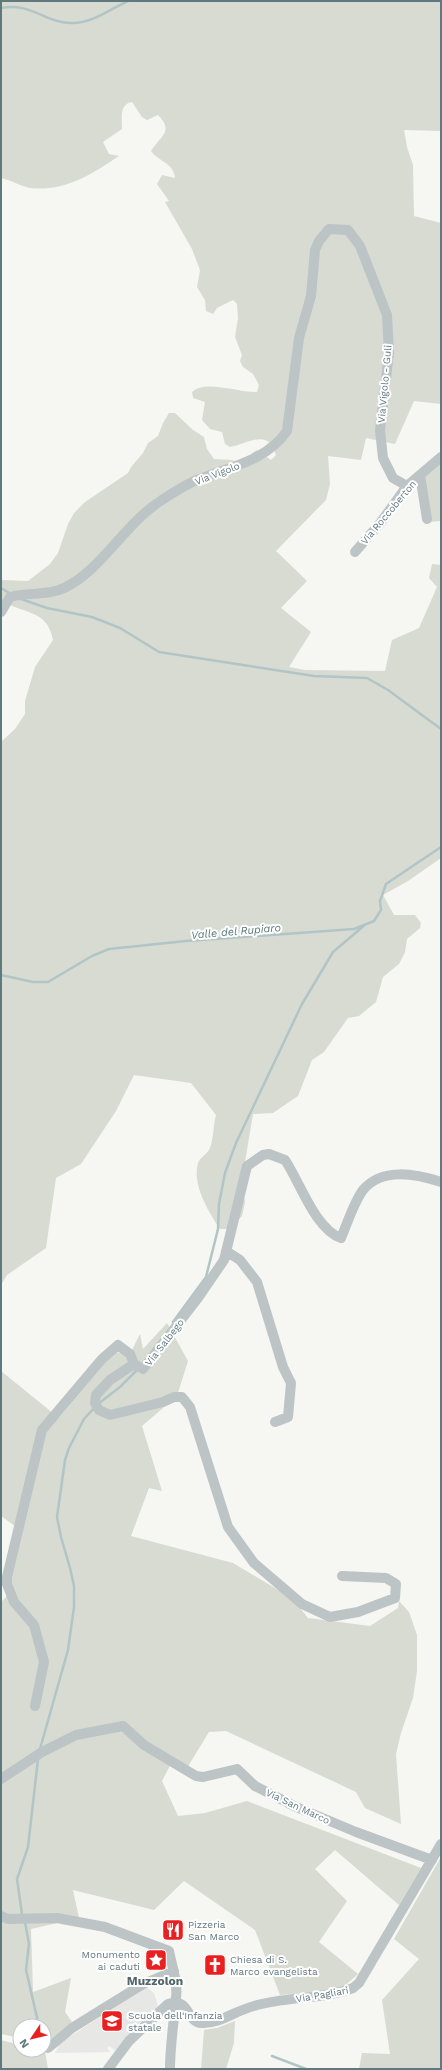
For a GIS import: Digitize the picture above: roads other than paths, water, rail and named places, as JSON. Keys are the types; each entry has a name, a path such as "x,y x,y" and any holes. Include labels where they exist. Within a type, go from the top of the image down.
{"street":[{"name":"Via Vigolo - Guli","path":"315,250 319,241 329,229 338,228 348,230 360,246 374,280 387,315 388,353 380,430 383,458 393,478 407,486"},
{"name":"Via Vigolo","path":"1,612 10,597 24,593 43,593 62,589 77,581 95,565 117,539 155,504 201,478 251,461 267,452 280,441 287,431 299,338 311,296 315,250"},
{"name":"Via Roccoberton","path":"355,552 381,522 407,486 441,457"},
{"path":"420,475 427,519"},
{"name":"Via Salbego","path":"35,1706 44,1662 34,1626 14,1602 7,1584 7,1577 42,1430 102,1359 118,1345 130,1354 138,1366 198,1298 224,1260 247,1166 263,1155 269,1154 285,1160 319,1220 334,1236 341,1238 363,1191 376,1179 405,1173 441,1182"},
{"path":"226,1251 240,1260 258,1282 283,1367 292,1383 288,1417 275,1422"},
{"path":"138,1366 110,1380 96,1395 97,1407 110,1415 162,1402 174,1397 182,1397 190,1407 228,1527 254,1564 302,1604 330,1617 358,1612 395,1598 396,1584 386,1578 342,1576"},
{"name":"Via San Marco","path":"1,1779 38,1754 76,1735 123,1726 144,1744 196,1776 203,1777 237,1769 255,1786 294,1806 356,1832 432,1860"},
{"name":"Via Pagliari","path":"178,2002 195,2021 201,2023 213,2022 254,2006 353,1988 358,1983 441,1844"},
{"path":"1,1916 8,1919 57,1918 105,1927 169,1951 174,1971 178,2002 170,2042 170,2069"},
{"path":"52,2045 72,2028 143,1984 174,1971"},
{"path":"108,2069 129,2041 163,2007 178,2002"}],"waterway":[{"path":"1,8 22,8 55,20 73,23 88,21 128,1"},
{"path":"1,588 11,594"},
{"path":"21,599 47,608 92,617 120,628 159,652 314,676 367,678 388,690 441,729"},
{"name":"Valle del Rupiaro","path":"1,975 33,982 48,982 92,956 109,949 186,941 354,929 374,921 381,910 380,901 386,884 441,847"},
{"path":"173,1322 206,1277 218,1229 219,1204 225,1173 236,1143 302,1004 333,952 366,924"},
{"path":"98,1404 120,1387 138,1369"},
{"path":"40,1749 68,1650 74,1607 74,1586 57,1517 65,1460 69,1448 84,1419 95,1407"},
{"path":"22,1914 17,1879 28,1847 38,1759"},
{"path":"25,1922 29,1944 26,1970 37,2018"},
{"path":"272,2056 306,2069"}],"place":[{"name":"Pizzeria San Marco","path":"173,1930"},
{"name":"Monumento ai caduti","path":"156,1960"},
{"name":"Chiesa di S. Marco evangelista","path":"215,1965"},
{"name":"Scuola dell'Infanzia statale","path":"112,2021"}],"district":[{"name":"Muzzolon","path":"155,1981"}]}
